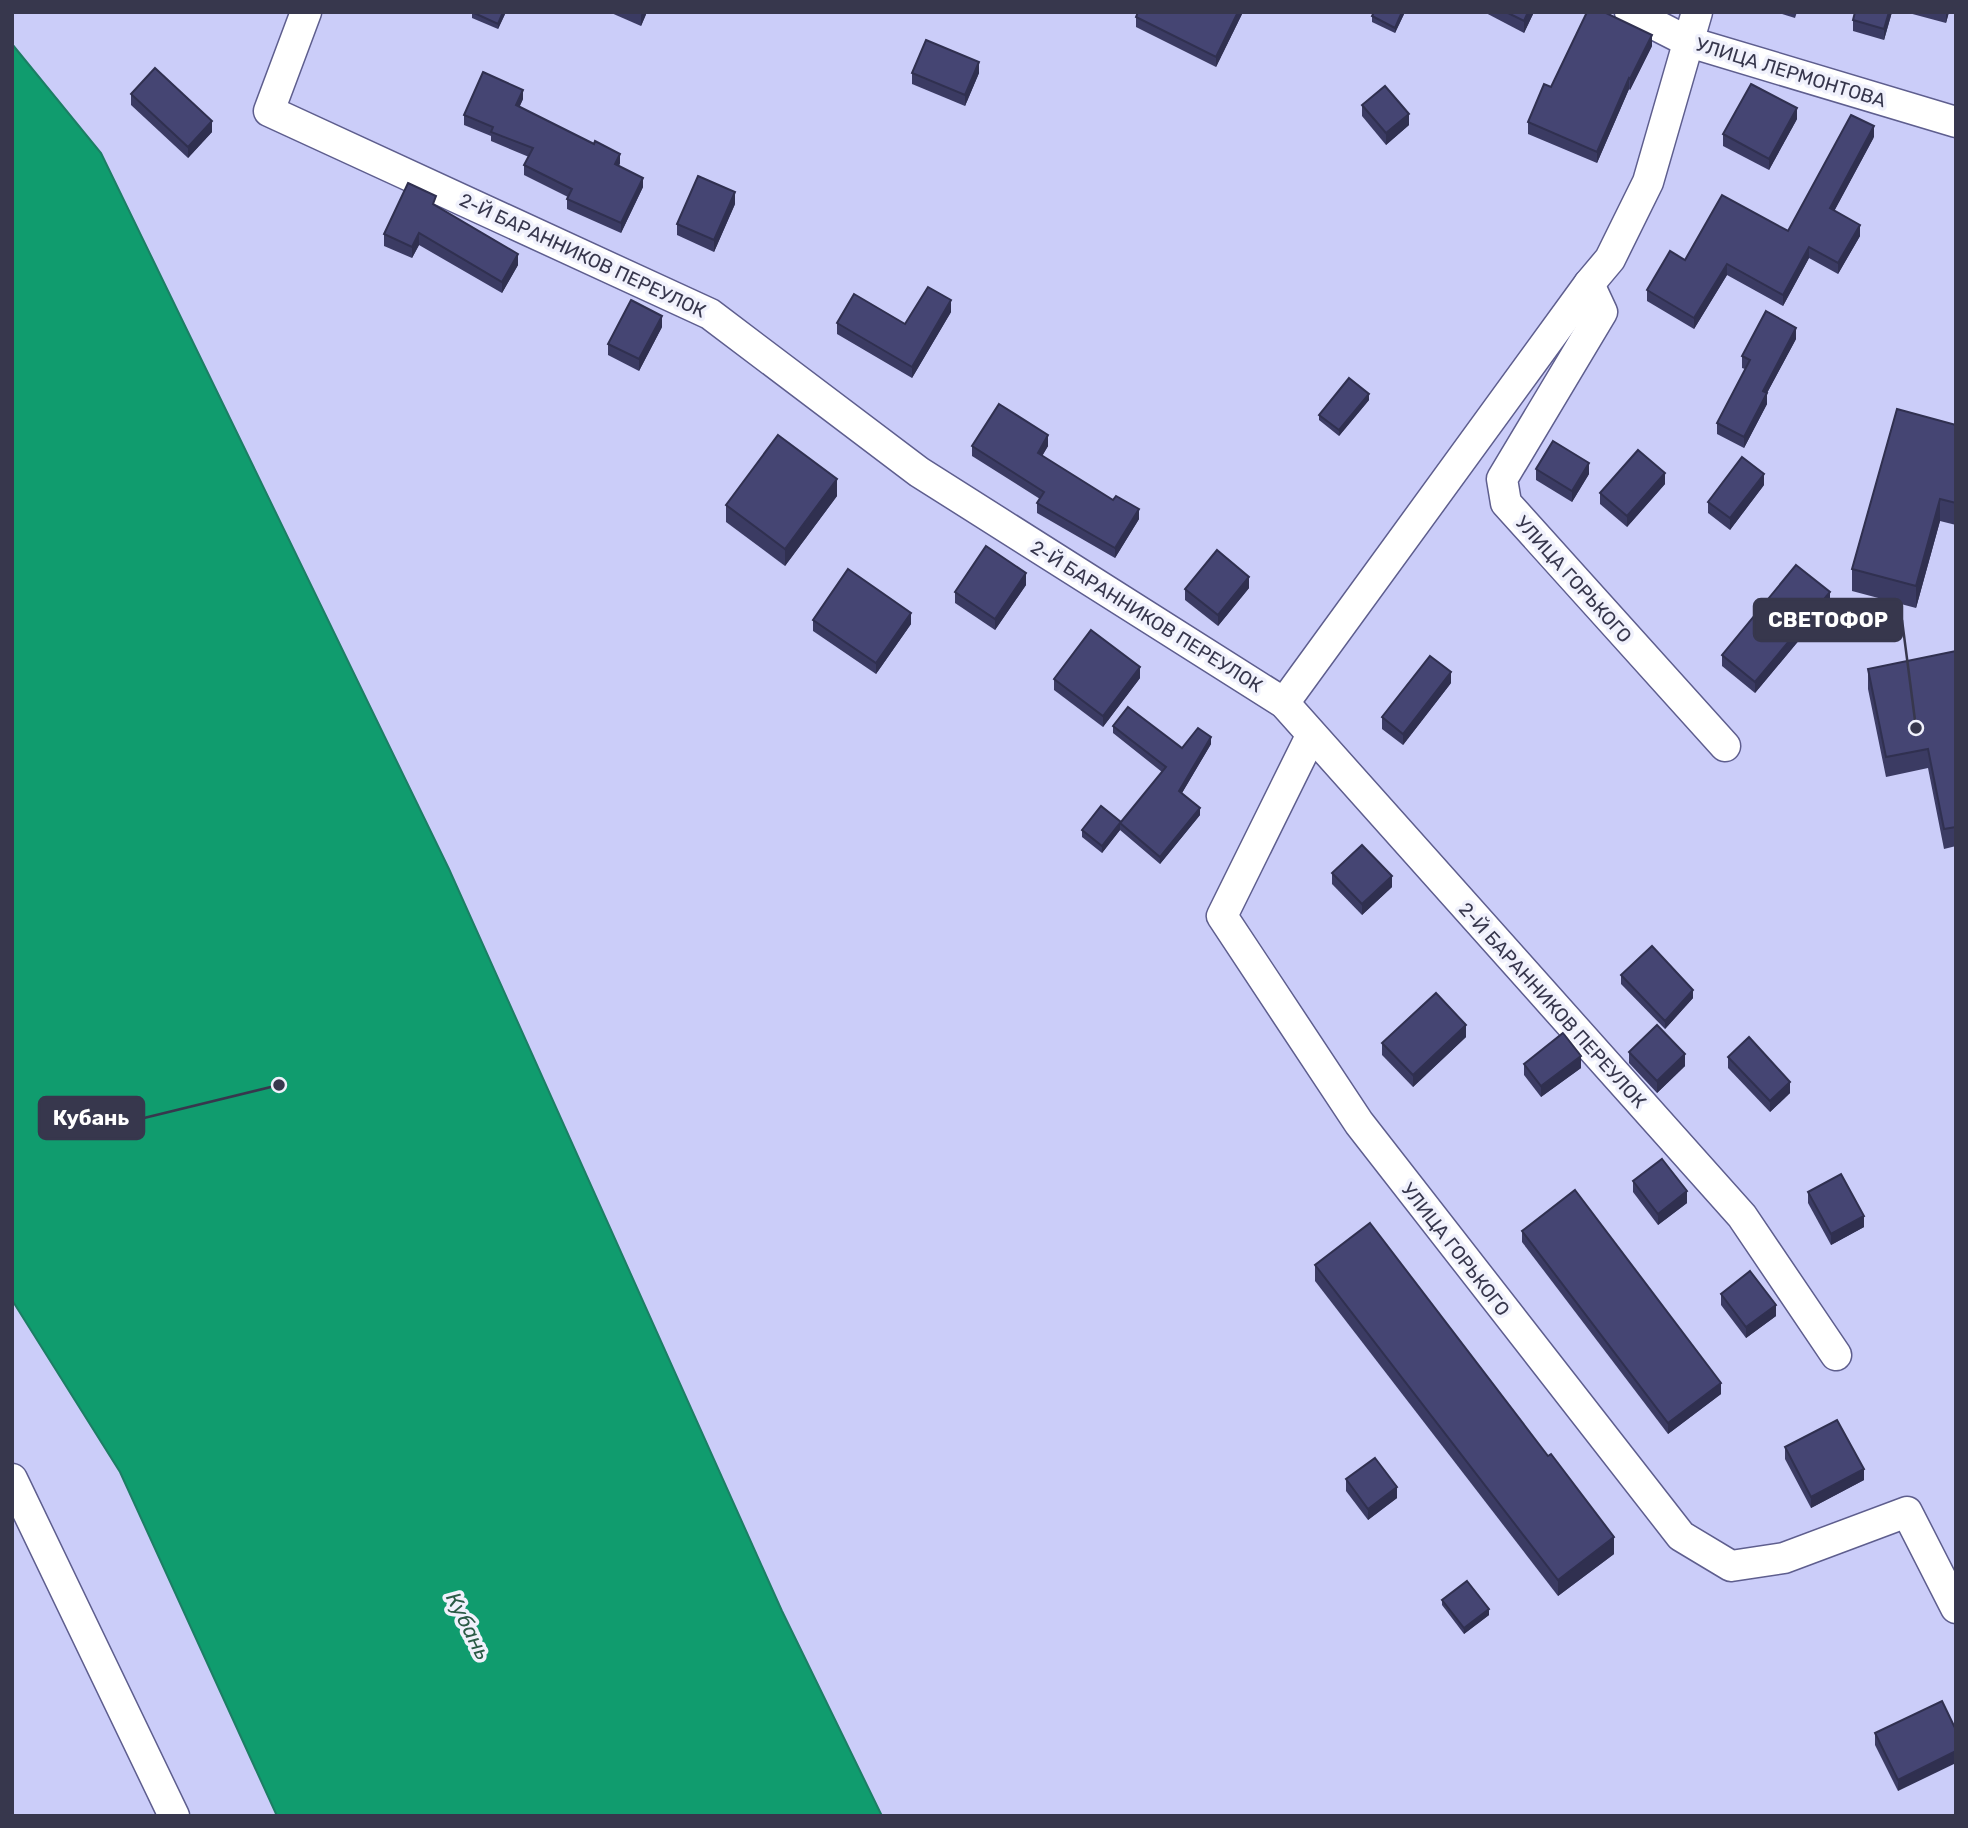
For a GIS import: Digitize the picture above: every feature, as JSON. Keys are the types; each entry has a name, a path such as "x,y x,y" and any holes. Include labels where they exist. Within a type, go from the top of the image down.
{"street":[{"name":"2-Й БАРАННИКОВ ПЕРЕУЛОК","path":"306,12 269,111 710,314 919,472 1284,703 1742,1216 1836,1355"},
{"name":"УЛИЦА ЛЕРМОНТОВА","path":"1630,12 1689,42 1956,122"},
{"path":"1284,703 1589,284 1611,259 1648,182 1697,12"},
{"name":"УЛИЦА ГОРЬКОГО","path":"1589,284 1602,313 1502,479 1506,503 1725,746"},
{"name":"УЛИЦА ГОРЬКОГО","path":"1311,736 1222,916 1359,1123 1681,1536 1731,1566 1784,1558 1907,1512 1956,1608"},
{"path":"12,1479 174,1816"}],"water":[{"name":"Кубань","path":"12,44 101,153 449,869 782,1611 882,1816 277,1816 120,1472 12,1300"}],"building":[{"path":"472,12 503,12 498,24"},
{"path":"1138,12 1238,12 1216,57 1136,17"},
{"path":"1374,12 1402,12 1395,28 1372,16"},
{"path":"1506,12 1528,12 1524,21"},
{"path":"1587,12 1604,12 1652,35 1629,78 1597,152 1528,122 1544,84 1551,87"},
{"path":"1855,12 1889,12 1884,29 1853,20"},
{"path":"926,40 979,62 965,95 912,73"},
{"path":"155,68 212,121 188,147 131,94"},
{"path":"483,72 523,90 516,105 620,154 615,164 643,178 621,223 567,199 572,189 524,165 533,148 491,132 493,127 464,115"},
{"path":"1751,84 1797,108 1769,159 1723,134"},
{"path":"1385,86 1409,114 1386,133 1362,105"},
{"path":"1851,115 1874,126 1830,208 1860,225 1838,263 1809,247 1783,295 1727,264 1694,318 1647,290 1670,251 1685,260 1722,195 1788,231"},
{"path":"698,176 735,192 714,240 677,224"},
{"path":"408,183 436,196 433,204 518,254 502,282 419,233 412,247 384,234"},
{"path":"928,287 951,300 912,367 837,323 854,294 905,324"},
{"path":"631,300 662,316 639,359 608,344"},
{"path":"1766,311 1796,328 1763,391 1767,393 1744,437 1717,423 1750,360 1742,356"},
{"path":"1349,378 1369,394 1339,430 1319,415"},
{"path":"999,404 1048,435 1038,453 1113,500 1116,496 1139,509 1115,548 1037,503 1044,492 972,446"},
{"path":"1897,409 1956,425 1956,503 1940,499 1916,586 1852,569"},
{"path":"778,435 837,479 785,549 726,505"},
{"path":"1553,441 1589,463 1572,491 1536,469"},
{"path":"1638,450 1665,473 1627,516 1600,493"},
{"path":"1742,457 1764,474 1730,518 1708,502"},
{"path":"986,546 1026,573 995,619 955,592"},
{"path":"1217,550 1249,577 1218,615 1185,589"},
{"path":"1796,565 1830,592 1755,682 1722,655"},
{"path":"848,569 911,613 876,663 813,620"},
{"path":"1091,630 1140,667 1103,716 1054,679"},
{"path":"1956,651 1956,827 1944,829 1928,749 1886,757 1868,669"},
{"path":"1430,656 1451,672 1403,734 1382,717"},
{"path":"1128,707 1182,748 1198,728 1211,737 1179,791 1200,808 1160,857 1120,823 1102,846 1082,830 1101,806 1121,822 1166,767 1113,726"},
{"path":"1362,845 1392,876 1362,904 1332,873"},
{"path":"1652,946 1693,990 1665,1021 1621,975"},
{"path":"1436,993 1466,1025 1413,1075 1382,1043"},
{"path":"1657,1025 1685,1054 1657,1081 1629,1052"},
{"path":"1563,1033 1581,1056 1541,1086 1524,1064"},
{"path":"1749,1037 1790,1082 1770,1101 1728,1057"},
{"path":"1662,1159 1687,1191 1658,1214 1633,1181"},
{"path":"1841,1174 1864,1216 1831,1234 1808,1192"},
{"path":"1575,1190 1721,1383 1668,1423 1522,1231"},
{"path":"1370,1223 1548,1456 1551,1454 1614,1537 1558,1580 1315,1265"},
{"path":"1750,1271 1776,1305 1746,1327 1721,1294"},
{"path":"1837,1420 1864,1469 1811,1497 1785,1447"},
{"path":"1375,1458 1397,1487 1368,1509 1346,1479"},
{"path":"1467,1581 1489,1609 1464,1628 1442,1600"},
{"path":"1942,1701 1956,1730 1956,1751 1898,1780 1875,1733"}],"place":[{"name":"СВЕТОФОР","path":"1916,728"},
{"name":"Кубань","path":"279,1085"}]}
